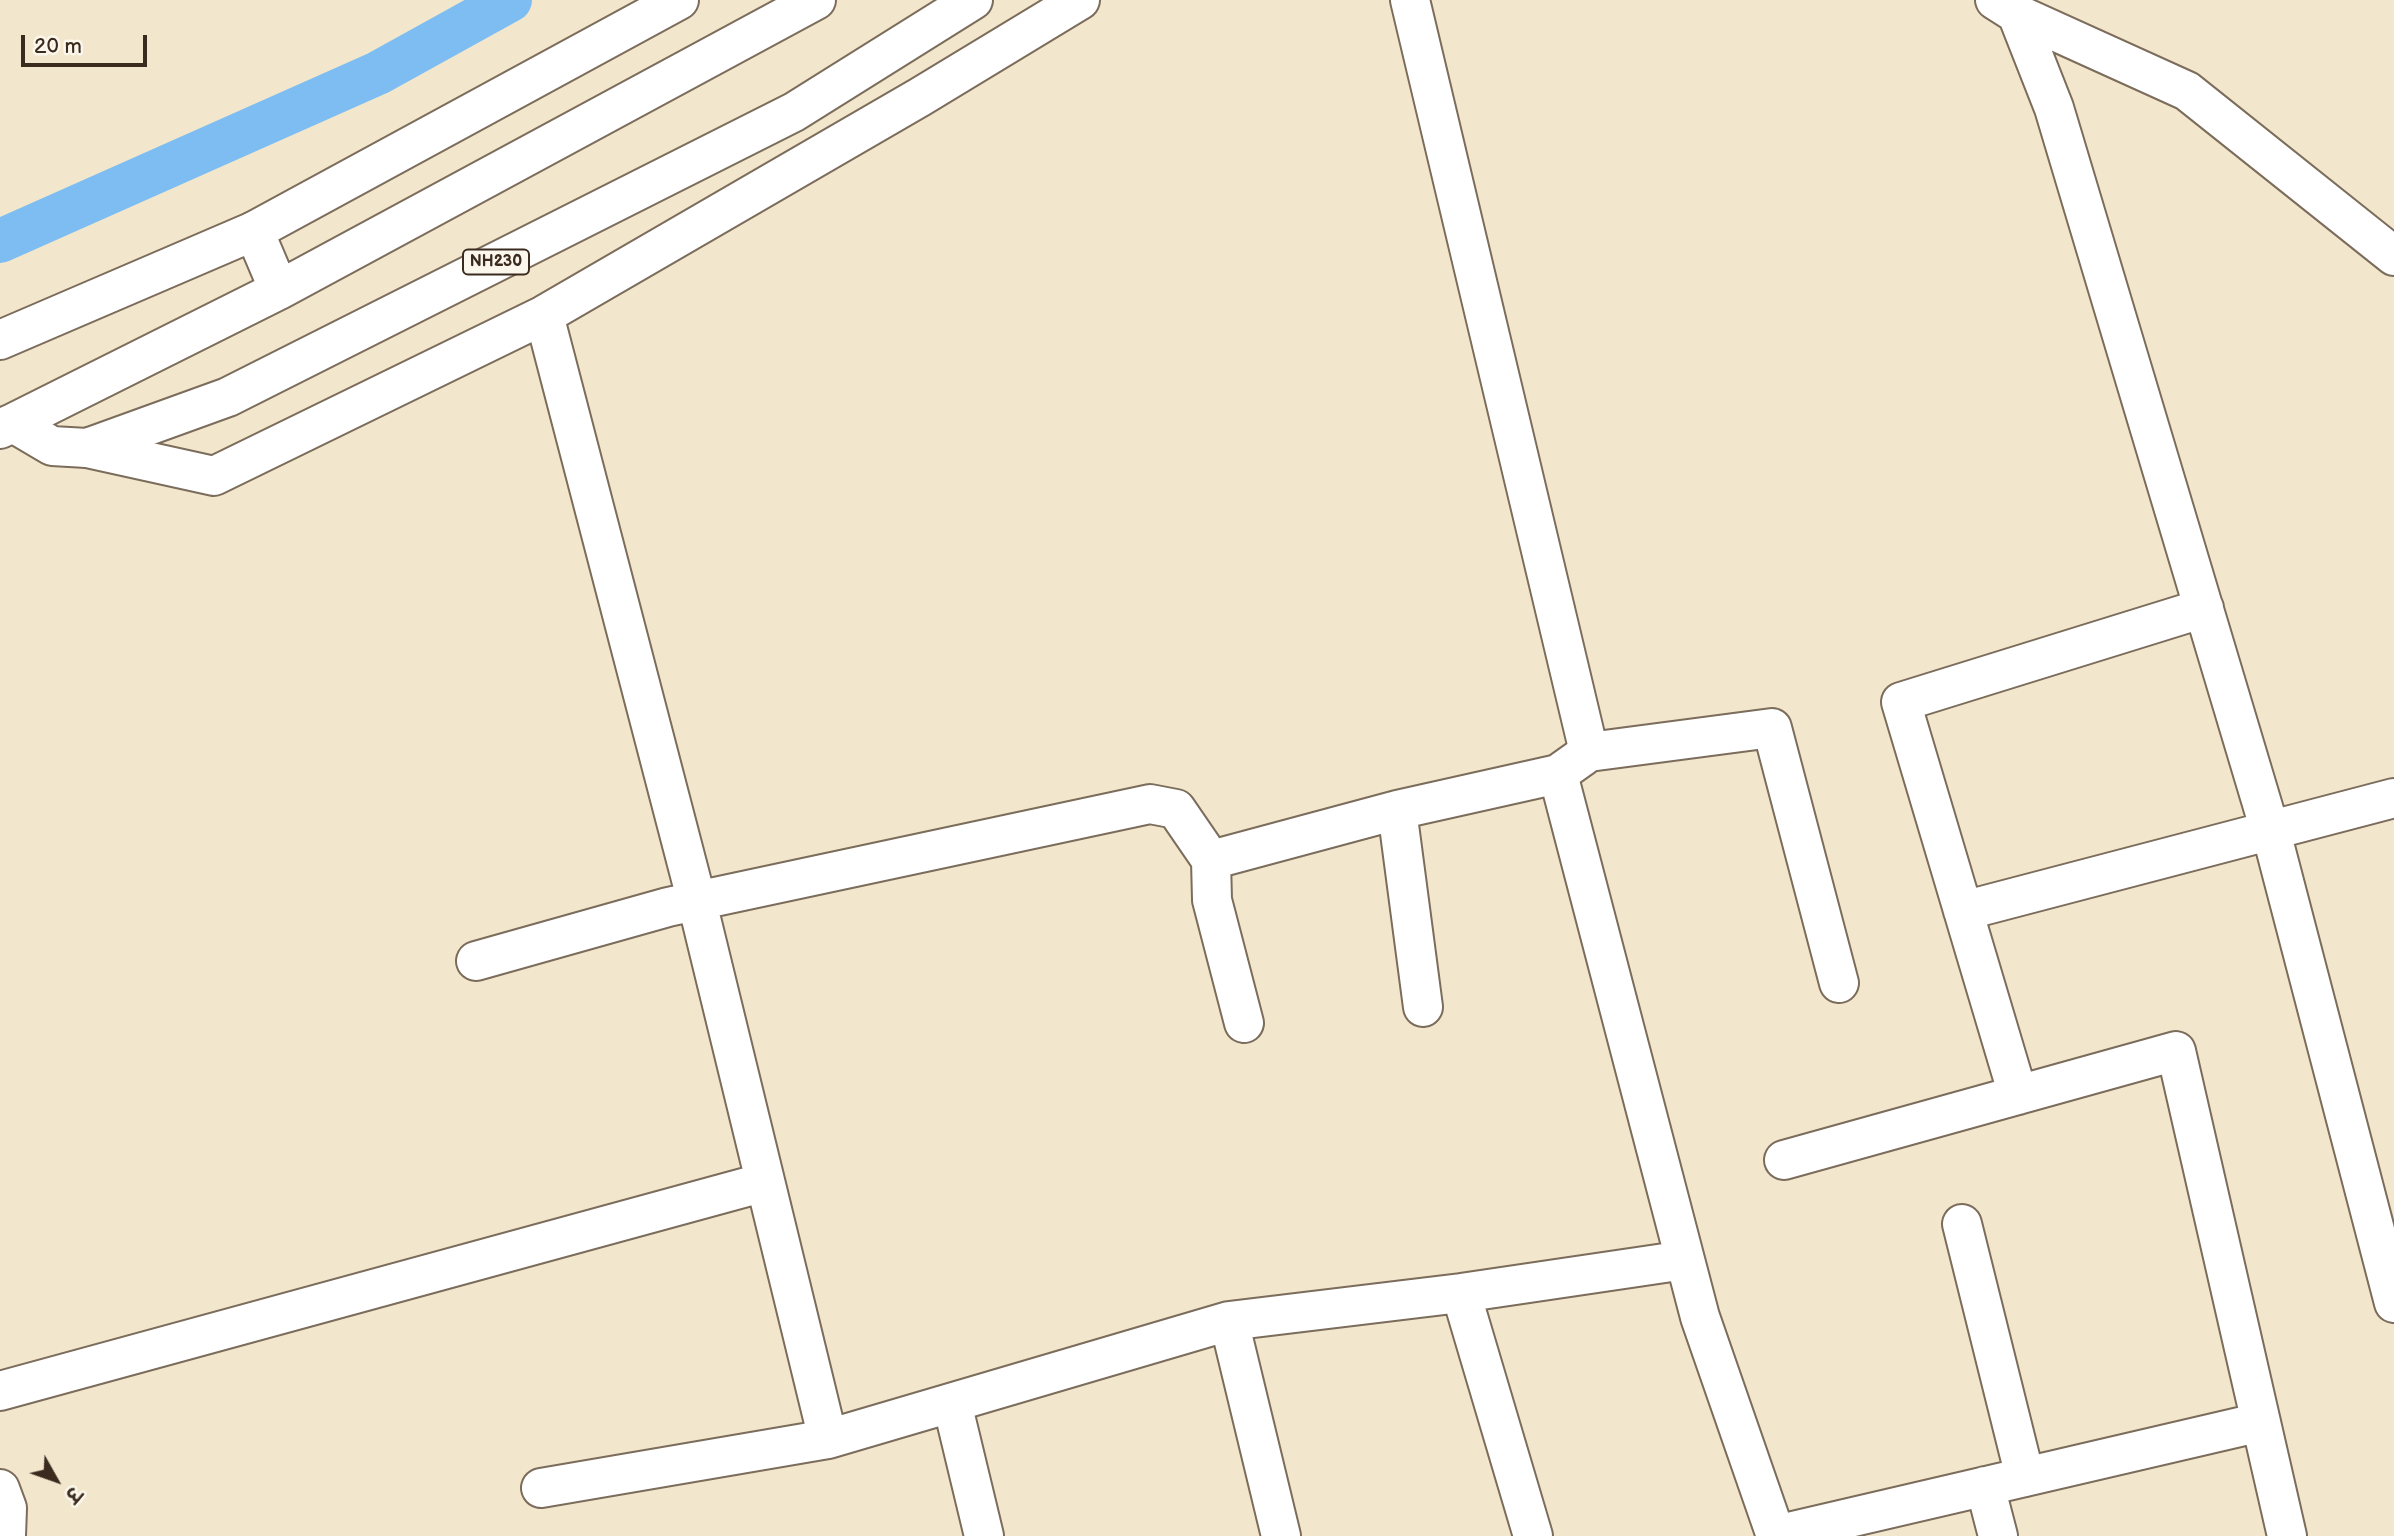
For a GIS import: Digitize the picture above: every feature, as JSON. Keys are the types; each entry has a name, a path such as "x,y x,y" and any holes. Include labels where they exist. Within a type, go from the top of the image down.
{"main road":[{"path":"0,341 254,231 679,0"},
{"path":"6,426 279,290 816,0"},
{"name":"NH230","path":"6,426 52,446 87,448 228,397 794,112 973,0"},
{"path":"87,448 214,476 544,315 920,97 1080,0"},
{"path":"1409,0 1589,752"},
{"path":"2006,7 2187,91 2394,256"},
{"path":"2006,7 2054,108 2204,608 2270,830 2394,1303"},
{"path":"254,231 279,290"},
{"path":"544,315 697,902 828,1439"},
{"path":"2018,1095 1901,702 2204,608"},
{"path":"1212,860 1397,810 1558,774 1589,752 1772,728 1839,983"},
{"path":"1558,774 1700,1317 1776,1536 2261,1422"},
{"path":"1964,911 2394,797"},
{"path":"476,961 668,907 1150,804 1176,809 1212,860 1212,900 1244,1023"},
{"path":"1397,810 1423,1007"},
{"path":"1784,1160 2176,1051 2287,1536"},
{"path":"0,1391 765,1182"},
{"path":"1962,1224 2025,1477"},
{"path":"541,1488 828,1439 1229,1321 1461,1293 1685,1260"},
{"path":"1461,1293 1533,1536"},
{"path":"1229,1321 1281,1536"},
{"path":"951,1403 984,1536"},
{"path":"1985,1486 1998,1536"},
{"path":"0,1489 8,1507 6,1536"}],"waterway":[{"path":"0,241 378,73 510,0"}]}
